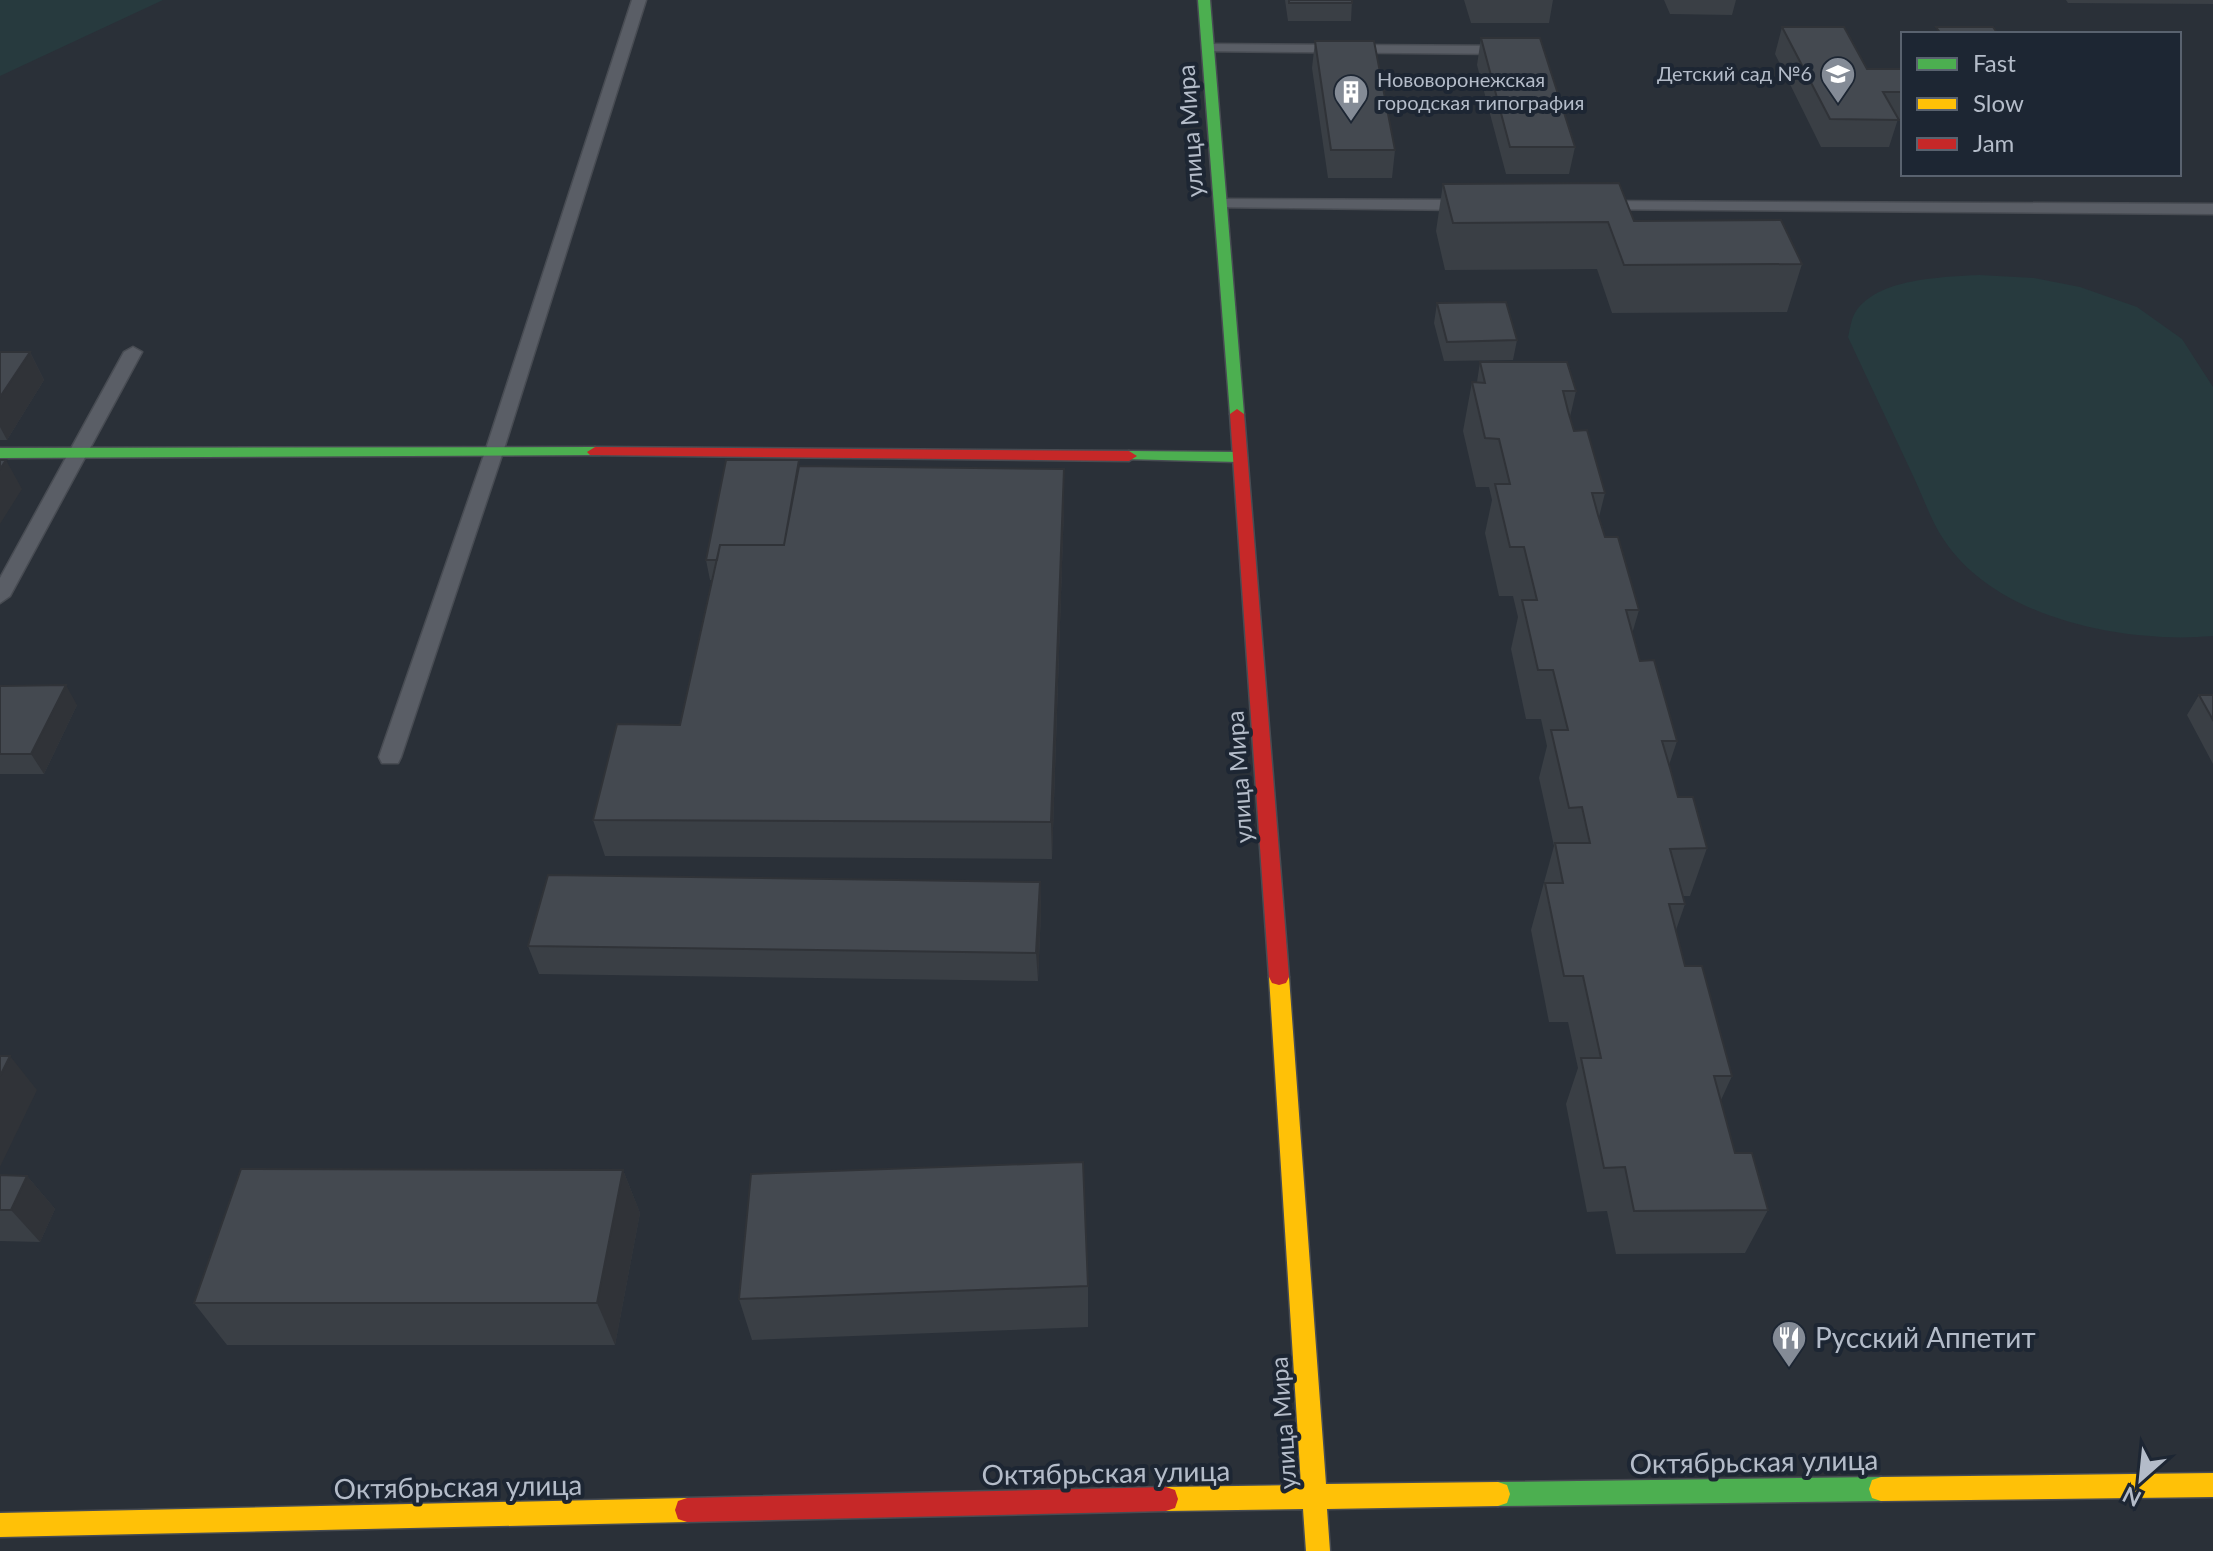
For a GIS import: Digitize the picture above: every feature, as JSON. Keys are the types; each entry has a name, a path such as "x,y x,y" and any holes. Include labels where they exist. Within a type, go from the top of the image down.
{"street":[{"name":"улица Мира","path":"1204,0 1267,798 1318,1551"},
{"path":"0,453 494,452 1238,457"},
{"name":"Октябрьская улица","path":"0,1525 1313,1496 2213,1485"}],"lane":[{"path":"390,757 494,452 639,0"},
{"path":"1209,48 1524,50"},
{"path":"1221,204 1489,205"},
{"path":"1583,206 2213,209"},
{"path":"0,596 133,352"}],"green space":[{"path":"0,0 163,0 0,76"},
{"path":"1979,275 2034,278 2080,287 2137,307 2182,339 2213,387 2213,636 2141,635 2065,621 2029,607 1996,589 1967,567 1944,540 1848,337 1855,313 1865,301 1878,293 1911,282"}],"building":[{"path":"1289,0 1352,0 1352,3 1289,3"},
{"path":"1782,27 1844,27 1867,69 1901,69 1901,92 1883,92 1899,120 1830,119"},
{"path":"1936,27 1993,27 1997,32 1940,32"},
{"path":"1481,38 1540,38 1575,147 1510,147"},
{"name":"Нововоронежская городская типография","path":"1315,41 1374,41 1395,150 1331,150"},
{"path":"1619,183 1634,221 1781,220 1802,264 1624,265 1608,222 1453,223 1443,184"},
{"path":"1506,302 1517,340 1447,342 1437,303"},
{"path":"0,352 30,352 0,397"},
{"path":"1480,362 1567,362 1576,391 1563,391 1568,411 1574,431 1587,430 1605,493 1592,493 1598,515 1605,537 1618,537 1639,610 1626,610 1640,661 1654,660 1677,741 1662,741 1678,797 1693,797 1707,848 1670,849 1685,904 1669,904 1685,966 1702,966 1732,1076 1714,1076 1735,1153 1752,1153 1768,1210 1634,1211 1625,1167 1604,1168 1581,1058 1601,1058 1583,976 1564,976 1545,883 1563,883 1555,843 1590,843 1582,807 1569,808 1551,730 1568,730 1553,670 1538,670 1522,600 1537,600 1524,547 1510,547 1495,484 1510,484 1499,439 1485,438 1472,382 1485,383"},
{"path":"726,460 799,460 784,545 720,545 717,560 706,560"},
{"path":"799,466 1064,469 1051,822 593,820 617,724 680,725 720,545 784,545"},
{"path":"66,685 31,754 0,754 0,686"},
{"path":"2199,695 2213,695 2213,720"},
{"path":"548,875 1040,882 1036,953 528,946"},
{"path":"0,1056 10,1056 0,1076"},
{"path":"1083,1162 1088,1286 739,1299 751,1174"},
{"path":"241,1169 623,1170 597,1303 194,1303"},
{"path":"0,1175 27,1176 11,1210 0,1210"}],"traffic: fast":[{"path":"1204,0 1237,414"},
{"path":"0,453 595,452"},
{"path":"1129,456 1238,457"},
{"path":"1498,1494 1881,1489"}],"traffic: slow":[{"path":"1279,977 1318,1551"},
{"path":"1881,1489 2213,1485"},
{"path":"1166,1499 1498,1494"},
{"path":"0,1525 687,1510"}],"traffic: jam":[{"path":"1237,414 1279,977"},
{"path":"595,452 1129,456"},
{"path":"687,1510 1166,1499"}],"place":[{"name":"Детский сад №6","path":"1838,105"},
{"name":"Нововоронежская городская типография","path":"1351,123"},
{"name":"Русский Аппетит","path":"1789,1369"}]}
